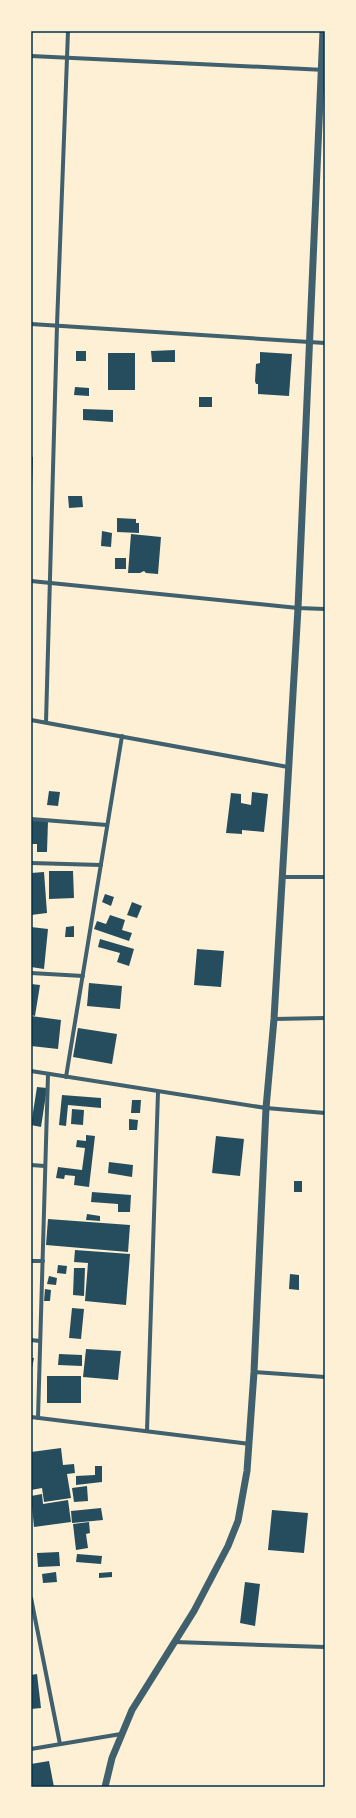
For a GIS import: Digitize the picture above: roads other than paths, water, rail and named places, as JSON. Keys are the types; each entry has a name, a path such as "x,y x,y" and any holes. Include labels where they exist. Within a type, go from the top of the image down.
{"street":[{"path":"46,722 57,325 68,31"},
{"path":"105,1787 112,1758 132,1710 194,1611 228,1546 240,1508 250,1444 266,1108 274,1019 298,608 323,70 323,31"},
{"path":"31,56 323,70"},
{"path":"31,324 325,343"},
{"path":"31,581 298,608 325,609"},
{"path":"31,720 288,767"},
{"path":"66,1077 122,736"},
{"path":"31,819 107,825"},
{"path":"31,862 101,865"},
{"path":"282,877 325,877"},
{"path":"31,973 83,976"},
{"path":"274,1019 325,1018"},
{"path":"31,1071 266,1108 325,1113"},
{"path":"38,1418 48,1074"},
{"path":"147,1431 158,1092"},
{"path":"31,1165 45,1166"},
{"path":"31,1261 43,1261"},
{"path":"31,1340 40,1341"},
{"path":"254,1372 325,1377"},
{"path":"31,1417 250,1444"},
{"path":"31,1598 60,1744"},
{"path":"174,1642 325,1647"},
{"path":"31,1749 121,1734"}]}
